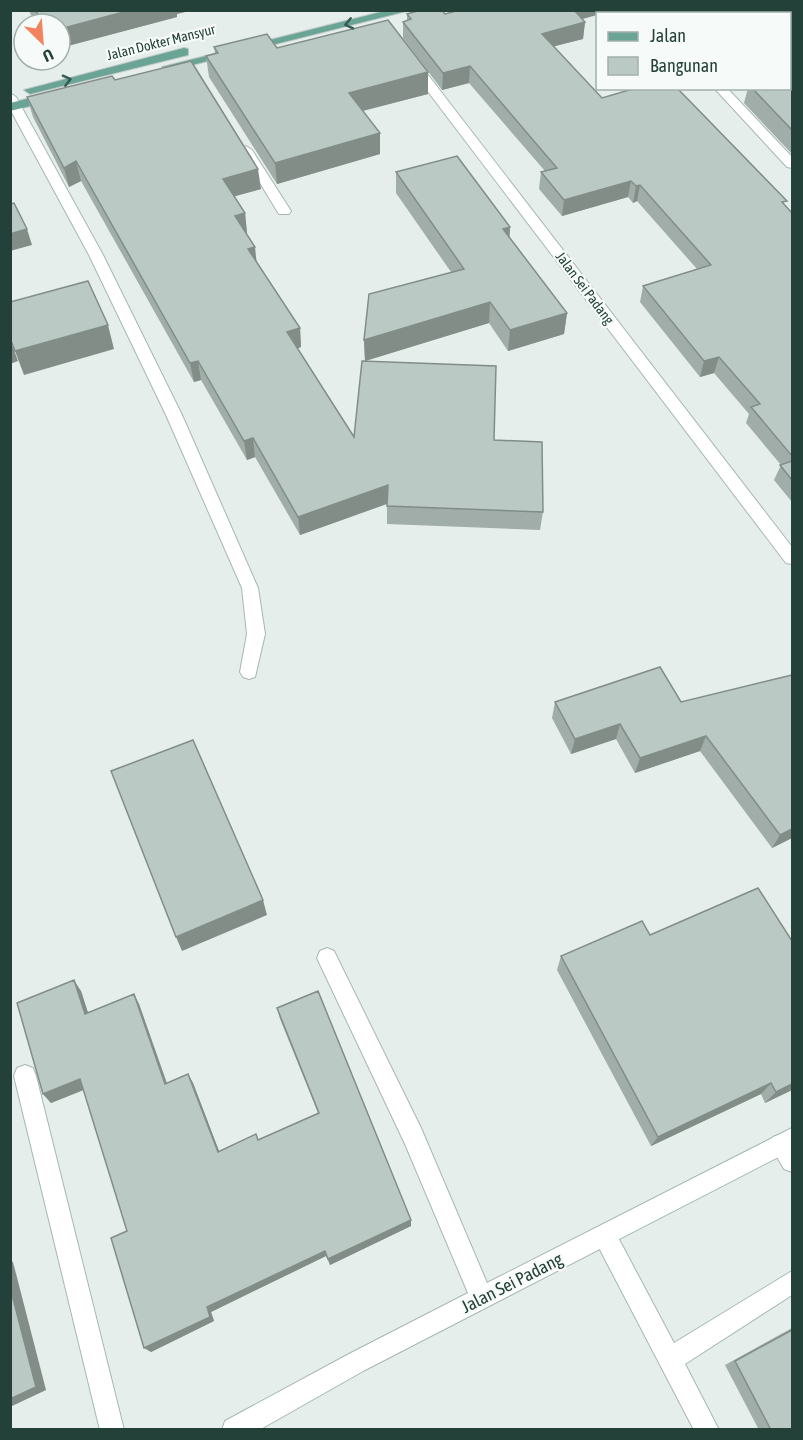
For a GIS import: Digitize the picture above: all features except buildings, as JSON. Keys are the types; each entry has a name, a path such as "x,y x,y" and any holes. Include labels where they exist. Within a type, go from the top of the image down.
{"main road":[{"name":"Jalan Dokter Mansyur","path":"11,101 354,10"},
{"name":"Jalan Dokter Mansyur","path":"11,101 194,67 381,22 406,10"}],"street":[{"name":"Jalan Sei Padang","path":"407,55 792,558"},
{"path":"723,90 736,98 792,164"},
{"path":"11,101 96,255 174,415 250,588 256,634 249,672"},
{"path":"241,141 284,211"},
{"path":"327,958 412,1136 482,1298"},
{"path":"25,1076 112,1430"},
{"name":"Jalan Sei Padang","path":"234,1430 482,1298 605,1236 788,1149"},
{"path":"605,1236 707,1430"},
{"path":"670,1360 792,1282"}]}
